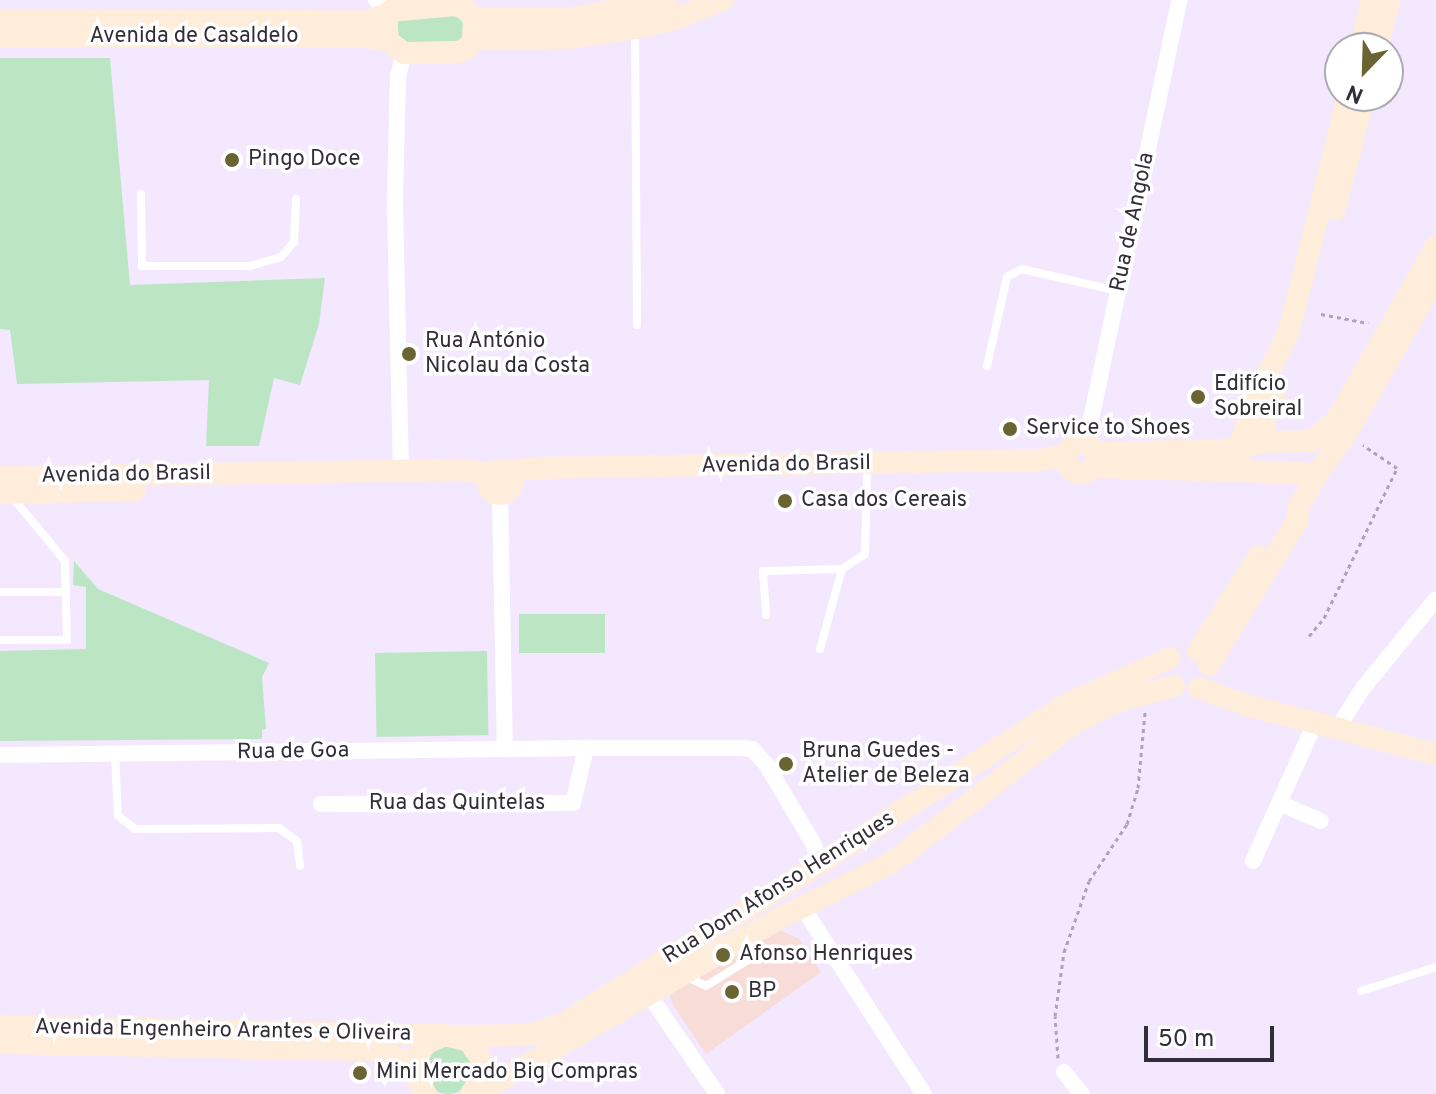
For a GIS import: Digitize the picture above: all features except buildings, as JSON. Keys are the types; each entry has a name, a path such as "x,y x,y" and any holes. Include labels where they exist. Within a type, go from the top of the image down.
{"street":[{"name":"Avenida de Casaldelo","path":"473,29 567,19 667,0"},
{"name":"Avenida de Casaldelo","path":"473,29 570,38 671,20 723,0"},
{"name":"Rua de Angola","path":"1092,455 1118,291 1179,0"},
{"path":"1364,32 1372,0"},
{"path":"1381,32 1389,0"},
{"name":"Avenida de Casaldelo","path":"0,20 367,21 384,9 455,5 465,8 473,29 468,48 458,52 396,47 366,37 0,37"},
{"path":"384,9 396,47 398,76 395,198 401,472"},
{"path":"1243,471 1238,458 1250,412 1289,331 1344,112"},
{"path":"1264,442 1264,418 1301,336 1360,112"},
{"path":"1319,470 1312,441 1338,418 1436,246"},
{"path":"1199,688 1208,678 1204,658 1286,513 1299,506 1319,470 1346,434 1436,277"},
{"name":"Avenida do Brasil","path":"1092,455 1226,450 1264,442 1312,441"},
{"name":"Avenida do Brasil","path":"3,488 460,470 500,483 535,468 1040,460 1068,462 1079,473 1092,455"},
{"name":"Avenida do Brasil","path":"1092,455 1243,471 1303,473 1319,470"},
{"name":"Avenida do Brasil","path":"3,488 1041,475 1068,462"},
{"path":"500,483 505,749"},
{"path":"1253,861 1281,804 1326,726 1363,688 1436,599"},
{"name":"Rua Dom Afonso Henriques","path":"473,1092 497,1082 643,986 770,895 1068,703 1170,658 1179,650 1204,658"},
{"path":"1170,658 1167,676 1174,686"},
{"name":"Rua Dom Afonso Henriques","path":"452,1035 541,1033 643,986 682,974 906,852 1074,723 1118,701 1174,686 1186,691 1199,688 1246,705 1436,754"},
{"path":"586,748 752,749 766,764 825,861 845,869 846,886"},
{"name":"Rua de Goa","path":"0,755 586,748"},
{"name":"Rua das Quintelas","path":"321,804 573,803 586,748"},
{"path":"1281,804 1321,821"},
{"path":"770,895 770,907 780,918"},
{"path":"803,908 924,1094"},
{"path":"643,986 717,1094"},
{"name":"Avenida Engenheiro Arantes e Oliveira","path":"0,1026 452,1035"},
{"path":"419,1086 419,1051 435,1037 452,1035"},
{"name":"Rua Dom Afonso Henriques","path":"452,1035 476,1049 481,1059 480,1081 473,1092"},
{"name":"Avenida Engenheiro Arantes e Oliveira","path":"0,1043 377,1050 404,1061 419,1086"},
{"path":"1064,1072 1082,1094"}],"lane":[{"path":"635,28 637,325"},
{"path":"141,194 142,266 250,266 281,257 294,242 296,199"},
{"path":"987,366 1007,277 1022,269 1118,291"},
{"path":"766,615 763,571 842,569 865,554 867,477"},
{"path":"0,640 67,640 65,561 3,488"},
{"path":"820,649 842,569"},
{"path":"0,592 66,592"},
{"path":"115,754 118,816 135,829 279,828 297,841 300,866"},
{"path":"1361,991 1436,967"}],"path":[{"path":"1321,314 1359,321"},
{"path":"1309,636 1324,618 1397,468 1355,439"},
{"path":"1064,1072 1058,1064 1055,1016 1064,952 1089,881 1127,824 1138,788 1147,693"}],"shaded area":[{"name":"BP","path":"780,930 799,939 821,972 706,1054 673,1005 670,997 673,988"}],"green space":[{"path":"453,15 463,21 464,36 455,43 402,44 398,40 396,22 399,18"},
{"path":"0,58 110,58 130,285 325,278 319,324 300,385 274,378 259,446 206,446 209,380 17,384 10,330 0,329"},
{"path":"74,561 98,589 269,663 262,677 266,729 262,730 262,739 0,741 0,651 86,649 86,587 73,585"},
{"path":"519,614 605,614 605,653 519,653"},
{"path":"487,651 488,735 376,737 375,653"},
{"path":"448,1046 465,1053 472,1070 465,1087 448,1094 431,1087 424,1070 431,1053"}],"place":[{"name":"Pingo Doce","path":"232,160"},
{"name":"Rua António Nicolau da Costa","path":"409,354"},
{"name":"Edifício Sobreiral","path":"1198,397"},
{"name":"Service to Shoes","path":"1010,429"},
{"name":"Casa dos Cereais","path":"785,501"},
{"name":"Bruna Guedes - Atelier de Beleza","path":"786,764"},
{"name":"Afonso Henriques","path":"723,955"},
{"name":"BP","path":"732,992"},
{"name":"Mini Mercado Big Compras","path":"360,1073"}]}
